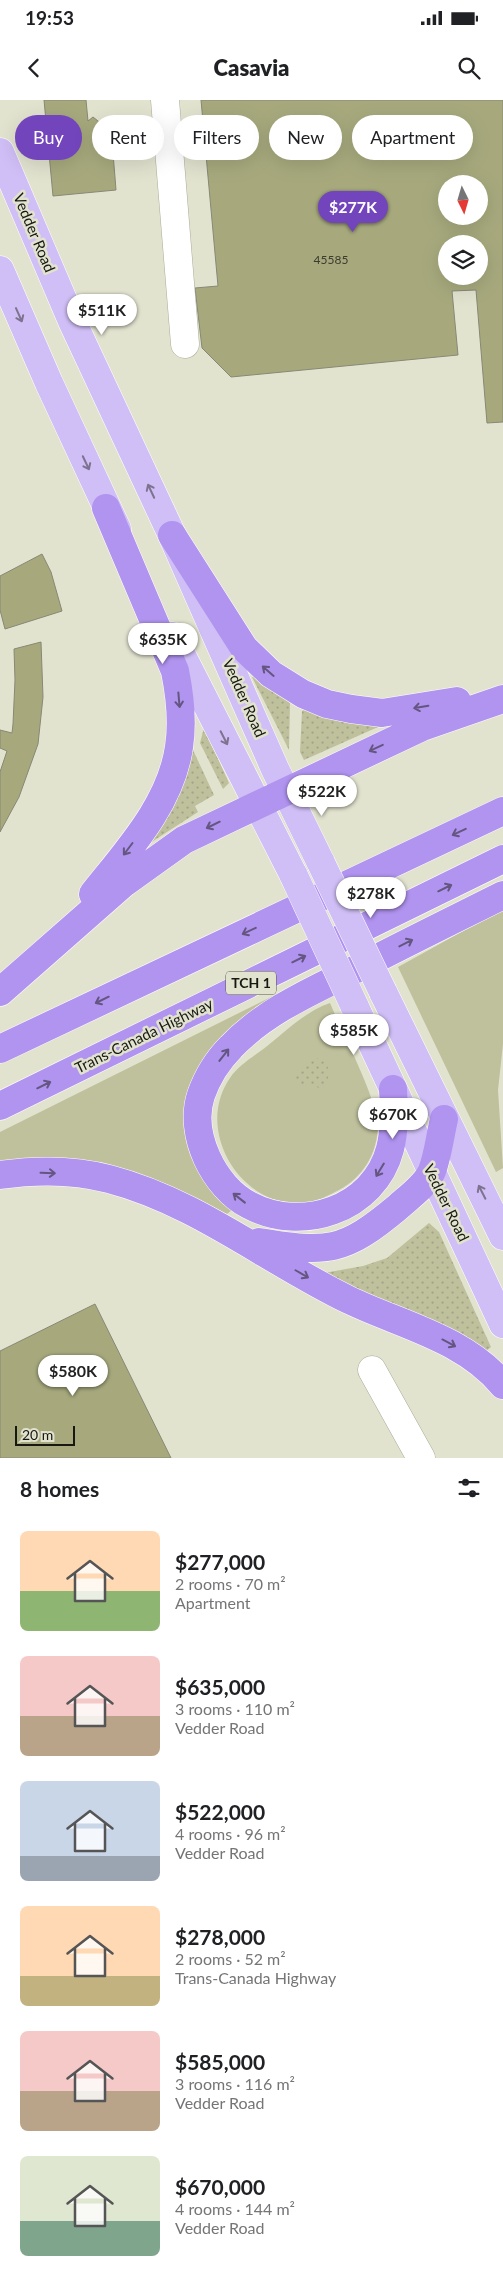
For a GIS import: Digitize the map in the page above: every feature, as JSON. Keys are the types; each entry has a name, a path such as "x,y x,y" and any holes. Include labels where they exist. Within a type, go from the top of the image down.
{"highway":[{"path":"60,937 148,822 172,777 179,748 180,696 175,671 106,508"},
{"path":"172,535 244,648 270,674 303,694 343,708 382,713 503,692"},
{"path":"0,992 60,937 157,857 184,840 422,727 503,699"},
{"path":"0,1049 503,811"},
{"name":"Trans-Canada Highway","path":"0,1106 503,859"},
{"path":"393,1089 394,1123 390,1151 380,1172 364,1192 342,1208 327,1213 298,1218 272,1214 248,1205 218,1177 206,1156 198,1116 201,1096 214,1069 230,1047 276,1011 503,895"},
{"path":"245,1240 300,1249 329,1249 353,1240 374,1228 414,1193 431,1172 444,1119"},
{"path":"0,1175 24,1172 62,1173 108,1179 147,1192 194,1213 245,1240 348,1300 435,1335 460,1349 482,1365 503,1385"}],"main road":[{"name":"Vedder Road","path":"0,152 72,321 172,535 286,790 444,1119 503,1236"},
{"name":"Vedder Road","path":"0,270 106,508 294,876 503,1324"}],"lane":[{"path":"165,100 186,344"},
{"path":"372,1370 421,1458"}],"green space":[{"path":"255,676 290,703 289,750 252,677"},
{"path":"302,711 324,716 379,724 378,727 304,760 300,752"},
{"path":"204,728 229,783 223,789 200,743"},
{"path":"193,750 214,795 195,806 198,812 150,843"},
{"path":"503,909 503,1044 498,1090 503,1168 496,1172 398,967"},
{"path":"287,989 223,1041 195,1160 207,1185 233,1209 227,1214 198,1199 149,1182 0,1165 0,1132"},
{"path":"330,1003 358,1065 377,1115 378,1126 375,1146 367,1164 348,1185 314,1201 290,1203 268,1197 248,1184 233,1167 222,1146 217,1123 220,1100 230,1078 240,1066 303,1017"},
{"path":"316,1058 327,1065 329,1073 325,1086 319,1088 312,1085 298,1085 295,1081 295,1075"},
{"path":"429,1223 439,1232 491,1347 485,1352 324,1273 363,1266 387,1258"}],"building":[{"path":"44,100 86,100 88,121 92,118 92,160 114,160 116,190 53,196 50,160 82,160 82,115 45,115"},
{"path":"201,100 503,100 503,422 487,423 476,290 452,291 458,355 231,377 202,348 195,288 218,286 206,160 259,160 259,115 202,115"},
{"path":"42,554 51,572 62,611 5,629 0,610 0,576"},
{"path":"41,642 43,697 38,744 19,797 0,832 0,772 7,751 0,748 0,730 12,733 15,680 14,649"},
{"path":"95,1304 171,1458 0,1458 0,1351"}]}
